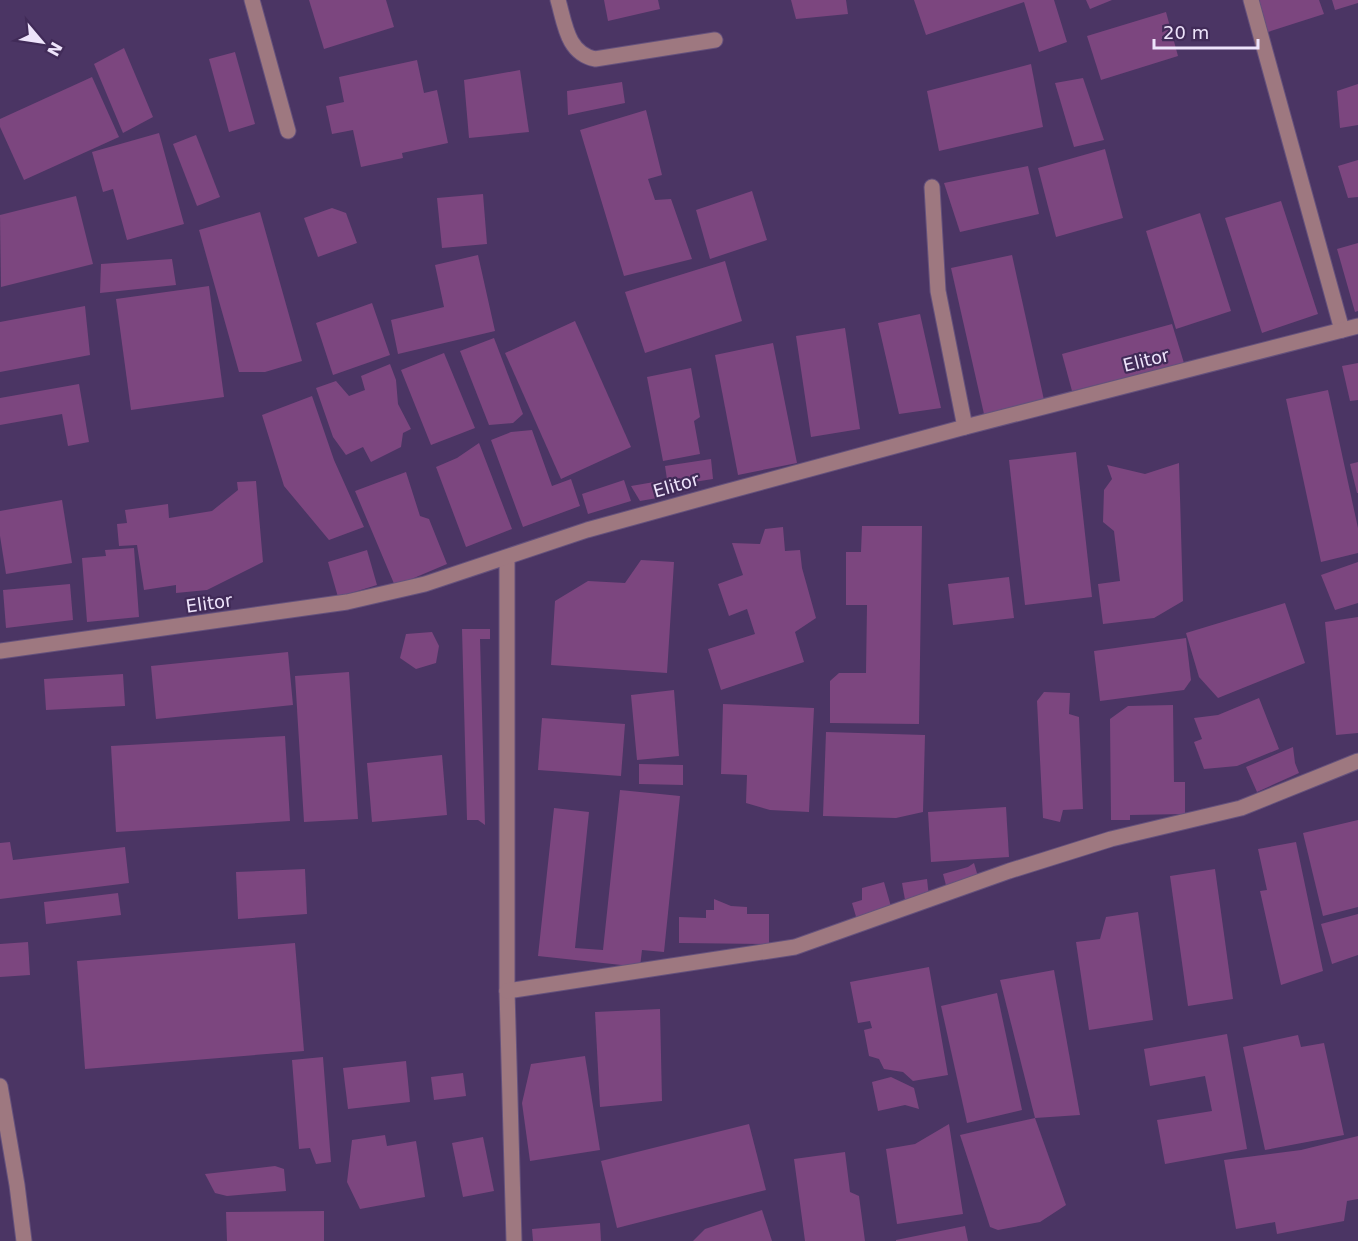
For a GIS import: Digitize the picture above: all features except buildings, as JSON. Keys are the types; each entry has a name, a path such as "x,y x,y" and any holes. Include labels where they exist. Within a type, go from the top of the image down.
{"street":[{"path":"252,0 288,131"},
{"path":"558,0 571,46 582,57 595,59 715,40"},
{"path":"1251,0 1342,330"},
{"path":"932,187 938,291 965,427"},
{"name":"Elitor","path":"0,651 347,602 425,584 587,530 965,427 1358,326"},
{"path":"507,558 507,991 514,1241"},
{"path":"507,991 795,947 1009,871 1111,839 1240,808 1358,761"},
{"path":"0,1086 24,1241"}]}
